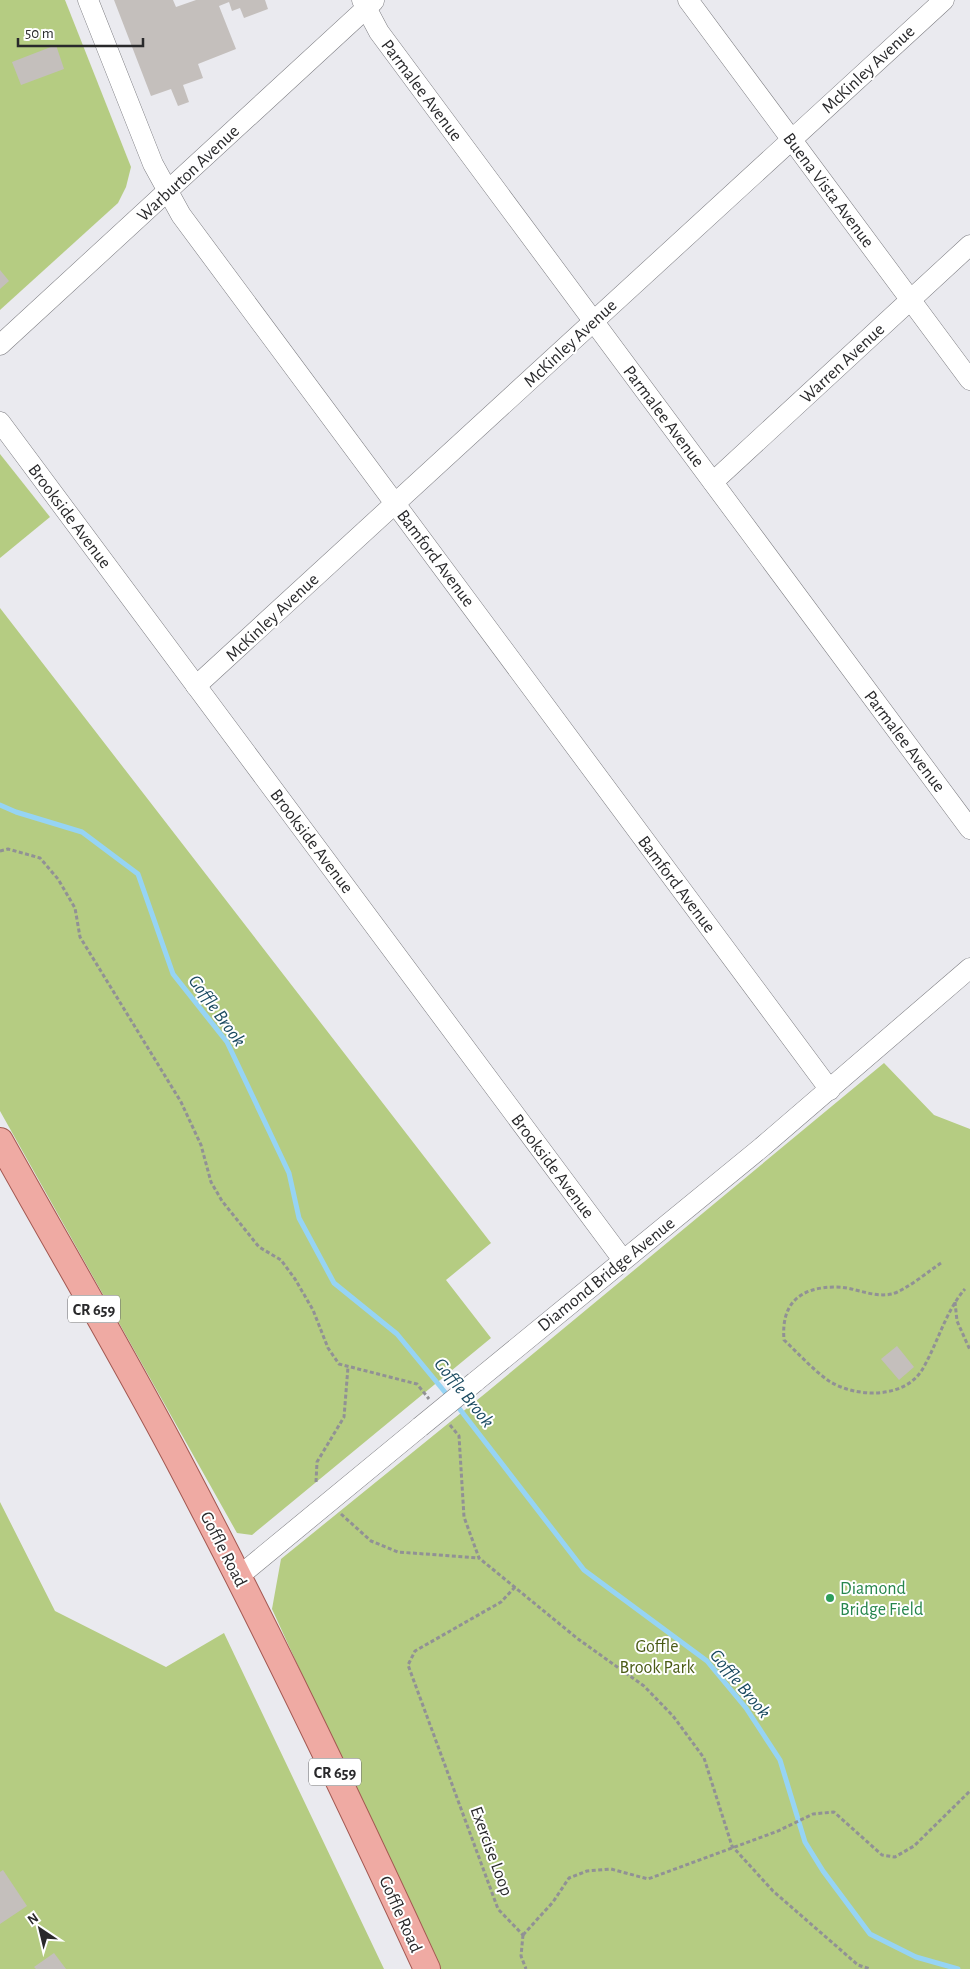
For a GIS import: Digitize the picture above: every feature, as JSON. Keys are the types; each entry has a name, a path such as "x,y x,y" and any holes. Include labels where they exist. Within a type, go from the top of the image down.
{"main road":[{"name":"Goffle Road","path":"0,1141 154,1415 238,1577 371,1846 426,1969"}],"street":[{"name":"Bamford Avenue","path":"88,0 153,164 181,215 830,1090"},
{"name":"Buena Vista Avenue","path":"688,0 970,380"},
{"name":"McKinley Avenue","path":"196,686 944,0"},
{"name":"Warburton Avenue","path":"0,345 167,192 368,3"},
{"name":"Parmalee Avenue","path":"368,3 385,40 970,829"},
{"name":"Warren Avenue","path":"713,482 970,245"},
{"name":"Brookside Avenue","path":"0,422 623,1260"},
{"name":"Diamond Bridge Avenue","path":"238,1577 830,1090 970,968"}],"path":[{"path":"941,1263 894,1294 874,1295 836,1287 808,1291 791,1301 782,1322 784,1340 829,1381 852,1391 883,1392 902,1389 921,1371 955,1301 965,1289"},
{"path":"955,1301 957,1321 970,1350"},
{"path":"316,1482 317,1462 344,1417 348,1367"},
{"path":"339,1512 371,1541 398,1552 479,1558"},
{"name":"Exercise Loop","path":"515,1587 501,1602 415,1650 408,1665 498,1909 523,1935"},
{"path":"526,1969 521,1956 523,1935 553,1902 570,1878 587,1871 611,1869 648,1880 732,1846 778,1831 813,1814 834,1812 882,1855 895,1857 914,1846 970,1791"}],"green space":[{"path":"0,0 65,0 131,167 126,187 118,203 0,310"},
{"path":"0,454 50,517 0,558"},
{"path":"0,608 491,1243 446,1280 491,1338 252,1535 237,1533 0,1111"},
{"name":"Goffle Brook Park","path":"884,1063 934,1115 970,1129 970,1969 437,1969 272,1609 281,1559 487,1392"},
{"path":"0,1502 55,1611 166,1667 224,1633 384,1969 0,1969"}],"building":[{"path":"114,0 173,0 176,7 196,0 265,0 268,9 244,18 240,8 232,11 229,2 219,6 236,49 198,64 203,78 183,85 189,102 178,106 171,89 151,96"},
{"path":"56,45 64,69 21,85 12,62"},
{"path":"0,270 9,281 0,289"},
{"path":"897,1346 914,1367 899,1380 881,1359"},
{"path":"3,1870 27,1906 0,1924 0,1872"},
{"path":"54,1953 66,1969 36,1969 34,1967"}],"waterway":[{"name":"Goffle Brook","path":"0,805 16,812 82,832 138,874 173,974 227,1042 289,1173 299,1218 334,1283 397,1334 449,1397"},
{"name":"Goffle Brook","path":"455,1403 584,1570 707,1661 746,1708 780,1760 805,1842 823,1871 870,1934 916,1957 958,1969"}],"place":[{"name":"Diamond Bridge Field","path":"830,1598"}]}
